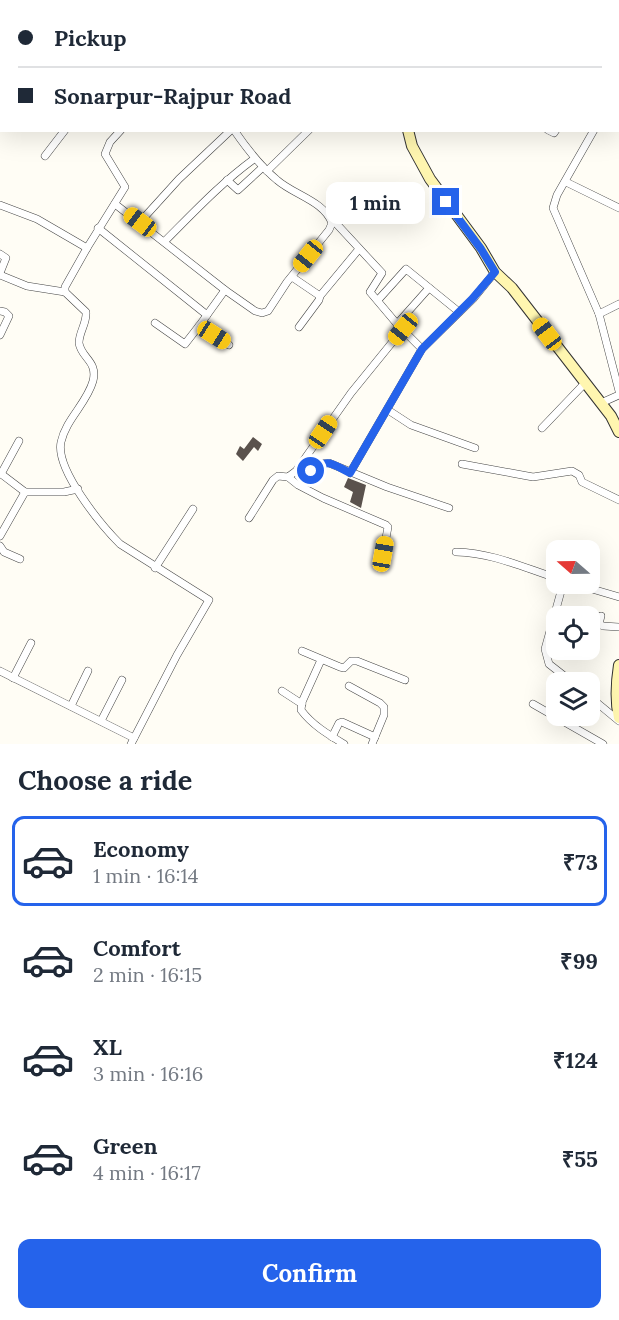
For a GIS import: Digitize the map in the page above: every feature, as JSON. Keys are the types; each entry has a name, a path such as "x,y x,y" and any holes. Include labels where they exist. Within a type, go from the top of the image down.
{"main road":[{"path":"408,132 412,146 430,179 495,272 512,288 601,403 619,432"},
{"path":"619,665 616,685 616,707 619,720"}],"street":[{"path":"45,156 63,132"},
{"path":"65,292 69,278 125,187 105,154 110,142 119,132"},
{"path":"140,222 179,179 231,132"},
{"path":"234,132 254,159 279,182 314,202 382,273 370,292 422,349"},
{"path":"227,180 238,190 307,132"},
{"path":"593,132 554,202 553,208 599,314 619,393 601,403"},
{"path":"165,242 227,180 254,159"},
{"path":"566,182 619,208"},
{"path":"116,204 225,290 255,311 262,313 268,311 329,230 332,223 330,218"},
{"path":"0,206 37,219 87,248"},
{"path":"99,228 207,315"},
{"path":"298,327 358,249"},
{"path":"0,254 6,258 0,274 27,286 65,292 86,312 87,318 79,343 93,366 94,377 91,388 72,417 61,442 60,452 65,472 109,533 120,544 209,600 132,741 101,721 0,671"},
{"path":"378,300 406,269 459,312"},
{"path":"350,473 422,349 472,299 495,272"},
{"path":"292,277 320,296"},
{"path":"288,477 300,466 429,288"},
{"path":"155,323 185,344 225,290"},
{"path":"599,314 619,304"},
{"path":"0,311 9,316 0,335"},
{"path":"199,326 229,345"},
{"path":"542,428 585,383"},
{"path":"388,410 411,425 475,447"},
{"path":"19,441 0,474 25,492 64,492 78,489"},
{"path":"300,466 311,471 320,464 329,463 350,473 449,508"},
{"path":"462,464 533,477 572,471 579,475 582,482 619,500"},
{"path":"249,518 273,480 278,476 288,477 322,498 386,525 388,528 383,554"},
{"path":"0,536 25,492"},
{"path":"155,568 193,508"},
{"path":"0,546 4,552 20,559"},
{"path":"456,552 477,552 496,556 546,575"},
{"path":"600,591 619,597"},
{"path":"559,672 549,664 545,649 561,594"},
{"path":"601,616 599,624 619,627"},
{"path":"13,678 31,643"},
{"path":"302,651 344,668 351,661 357,661 405,680"},
{"path":"321,660 302,704 302,710 306,717 344,744"},
{"path":"71,706 88,671"},
{"path":"101,721 122,680"},
{"path":"332,737 339,723 342,722 373,740 384,715 384,707 380,703 349,686"},
{"path":"282,692 302,704"},
{"path":"533,704 603,744"},
{"path":"600,705 619,720"}],"building":[{"path":"253,437 262,444 258,451 254,447 243,461 236,454 240,446 244,449"},
{"path":"348,478 366,485 361,508 350,502 353,492 344,487"}],"route":[{"path":"311,471 320,464 329,463 350,473 422,349 472,299 495,272 446,202"}]}
